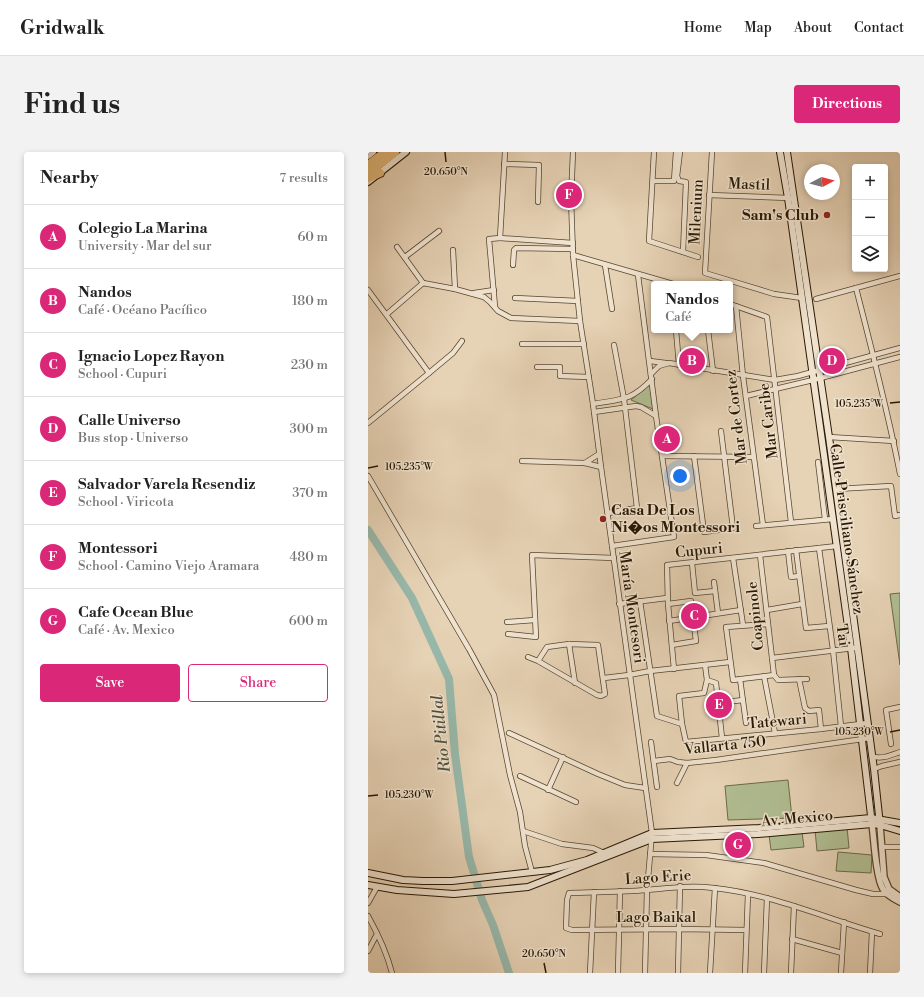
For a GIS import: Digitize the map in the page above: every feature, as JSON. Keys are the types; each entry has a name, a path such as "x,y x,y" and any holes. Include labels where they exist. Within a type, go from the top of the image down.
{"highway":[{"path":"369,161 385,152"},
{"path":"368,173 395,152"},
{"path":"368,178 380,173"}],"main road":[{"path":"369,161 373,152"},
{"path":"368,182 406,152"},
{"name":"Calle Prisciliano Sánchez","path":"780,152 791,198 830,437 872,824"},
{"name":"Calle Prisciliano Sánchez","path":"787,152 802,298 840,575 868,723 880,822"},
{"name":"Av. Mexico","path":"652,836 871,818 880,822"},
{"path":"880,822 900,823"},
{"path":"880,822 900,831"},
{"name":"Av. Mexico","path":"652,836 758,834 872,824 880,822"},
{"path":"368,873 403,880 452,881 529,872 561,867 587,860 652,836"},
{"path":"368,885 414,892 457,894 528,887 652,836"}],"street":[{"path":"500,238 505,152"},
{"name":"María Montesori","path":"573,152 571,198 573,256 580,321 593,404 619,604 652,836 647,890 645,973"},
{"path":"654,152 649,241 698,257"},
{"path":"653,182 674,181 676,152"},
{"path":"680,152 677,176 679,181 686,182 682,252"},
{"name":"Milenium","path":"712,152 705,273 731,281"},
{"path":"504,164 539,165 538,202"},
{"name":"Mastil","path":"709,195 791,198"},
{"path":"405,257 439,231"},
{"path":"495,307 490,238 573,243"},
{"path":"397,247 423,283 455,288 484,297 498,311 511,318 580,321"},
{"path":"513,265 514,250 516,248 573,249"},
{"path":"453,250 455,288"},
{"path":"573,256 661,281"},
{"path":"605,265 612,309"},
{"path":"612,546 674,537 656,416 638,275"},
{"path":"816,299 900,276"},
{"name":"Milenium","path":"733,282 774,294 802,298"},
{"path":"387,314 423,283"},
{"path":"856,288 894,441 900,474"},
{"path":"368,290 429,373"},
{"path":"472,294 494,290"},
{"path":"515,298 578,301"},
{"name":"Mar Caribe","path":"736,306 767,318 791,522"},
{"name":"Mar de Cortez","path":"736,306 743,376 762,525"},
{"path":"676,333 679,365"},
{"path":"708,333 713,371"},
{"path":"368,423 453,353 462,341"},
{"path":"522,344 584,344"},
{"path":"608,513 637,508 624,399 614,345"},
{"path":"650,361 775,380 820,370 900,348"},
{"path":"746,396 900,357"},
{"path":"593,404 624,399 634,395 652,377 659,366 669,363"},
{"path":"537,367 560,367 560,376 589,377"},
{"path":"594,412 636,406 641,407 656,416"},
{"path":"694,456 704,532 733,528 721,431"},
{"path":"830,437 894,441"},
{"path":"585,463 599,454"},
{"path":"662,456 753,457"},
{"path":"522,461 585,463 601,467"},
{"path":"818,462 825,520"},
{"path":"368,476 470,649 494,694 510,775 520,812 529,872"},
{"path":"836,489 891,486 895,516 900,515"},
{"path":"756,526 833,519"},
{"name":"Cupuri","path":"674,669 667,598 667,565 837,546"},
{"name":"Tai","path":"819,548 833,650 841,726"},
{"path":"796,550 806,628 829,626"},
{"path":"788,551 791,577 799,576"},
{"name":"Coapinole","path":"760,554 774,675"},
{"path":"508,634 536,637 532,555 614,558"},
{"path":"733,558 743,625"},
{"path":"692,563 695,593 715,591"},
{"path":"714,582 718,613"},
{"path":"619,604 667,598"},
{"path":"668,604 691,600 696,641 672,645"},
{"path":"640,601 657,716 682,724"},
{"path":"767,610 802,604"},
{"path":"669,621 740,610"},
{"path":"507,622 535,620"},
{"path":"768,624 726,627 733,680 774,675 778,680 807,678"},
{"path":"528,657 538,661 597,695 601,696 605,694 604,678 598,645 569,644 547,647 538,661"},
{"path":"569,644 575,683"},
{"path":"772,658 854,648"},
{"path":"604,678 730,662"},
{"path":"705,665 707,680 716,683 722,738"},
{"path":"764,676 775,733"},
{"path":"740,679 746,723"},
{"path":"799,679 805,708 809,711 819,710 821,729"},
{"name":"Tatewari","path":"707,680 704,693 679,696 682,724 686,742 868,723"},
{"path":"718,703 743,700"},
{"path":"891,744 886,710 900,707"},
{"path":"509,733 625,786 646,788"},
{"name":"Vallarta 750","path":"654,761 670,759 687,763 870,738"},
{"path":"651,742 657,788"},
{"path":"872,756 882,758 898,752 899,762 874,769"},
{"path":"548,790 563,757"},
{"path":"677,783 687,763"},
{"path":"520,776 576,802"},
{"name":"Calle Prisciliano Sánchez","path":"880,822 884,877 889,889 900,897"},
{"name":"Calle Prisciliano Sánchez","path":"872,824 879,878 882,889 900,902"},
{"path":"523,831 550,841 593,848 604,853"},
{"path":"881,848 900,847"},
{"path":"650,854 706,855 764,863 856,890 873,894 888,894"},
{"path":"678,973 680,886"},
{"name":"Lago Erie","path":"566,928 567,900 569,893 647,890 680,886 715,888 766,898 880,934"},
{"path":"368,903 377,887"},
{"path":"710,973 715,888"},
{"path":"618,973 620,891"},
{"path":"590,973 594,892"},
{"path":"745,973 748,894"},
{"path":"764,973 766,898"},
{"path":"791,973 794,906"},
{"path":"368,916 389,961 392,973"},
{"path":"841,973 844,922"},
{"name":"Lago Baikal","path":"566,928 572,930 746,930"},
{"path":"870,973 872,932"},
{"path":"368,951 377,934"},
{"path":"792,939 842,953"}],"green space":[{"path":"650,384 653,409 631,400"},
{"path":"900,593 900,665 890,594"},
{"path":"788,780 792,818 728,820 725,786"},
{"path":"847,827 849,848 817,851 815,830"},
{"path":"802,832 804,847 771,850 769,835"},
{"path":"838,852 872,855 871,873 836,871"}],"waterway":[{"name":"Rio Pitillal","path":"368,530 412,598 449,679 455,754 469,857 482,900 493,925 509,973"}],"place":[{"name":"Montessori","path":"569,195"},
{"name":"Sam's Club","path":"827,215"},
{"name":"Nandos","path":"692,361"},
{"name":"Calle Universo","path":"832,361"},
{"name":"Colegio La Marina","path":"667,439"},
{"name":"Casa De Los Ni�os Montessori","path":"603,519"},
{"name":"Ignacio Lopez Rayon","path":"694,616"},
{"name":"Salvador Varela Resendiz","path":"719,705"},
{"name":"Cafe Ocean Blue","path":"738,845"}]}
